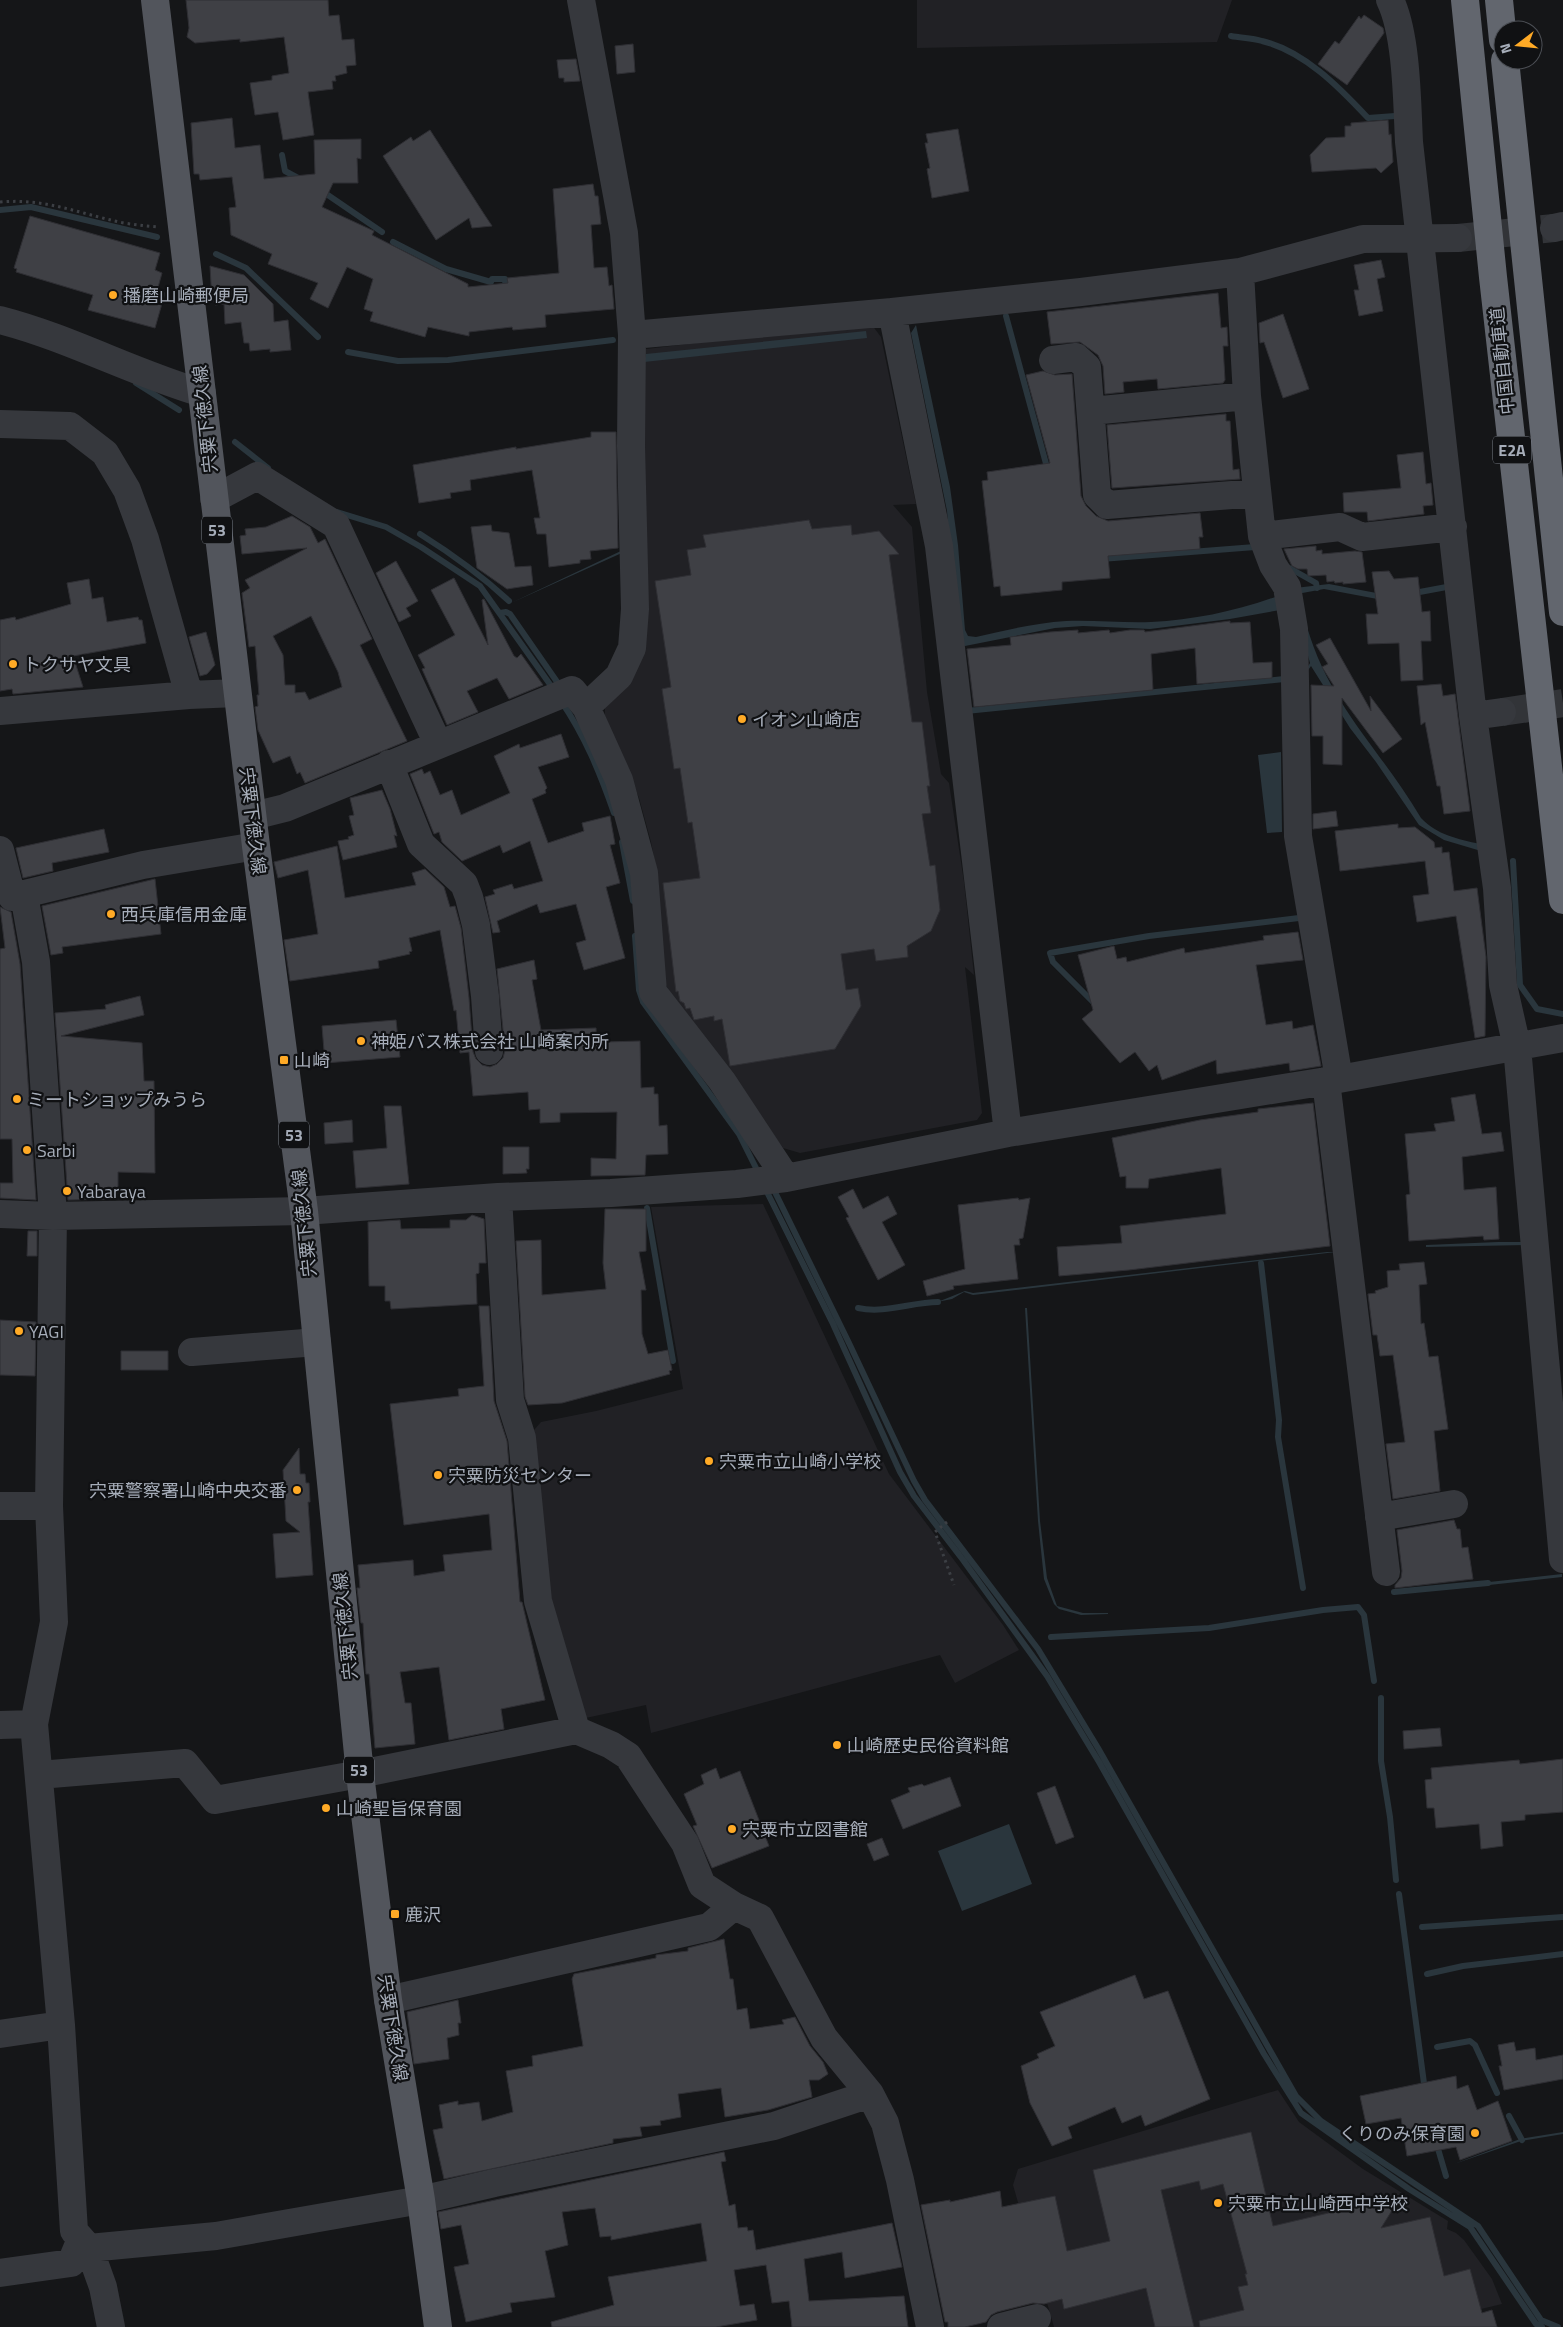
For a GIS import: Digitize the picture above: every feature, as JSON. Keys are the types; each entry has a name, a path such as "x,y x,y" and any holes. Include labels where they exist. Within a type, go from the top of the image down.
{"highway":[{"name":"中国自動車道","path":"1465,0 1493,277 1563,900"},
{"path":"1499,0 1501,20"},
{"name":"中国自動車道","path":"1506,70 1563,612"}],"main road":[{"name":"宍粟下徳久線","path":"155,0 237,693 304,1211 360,1774 388,2000 421,2200 438,2327"}],"street":[{"path":"581,0 624,233 632,335 631,446 635,609 632,648 619,676 586,707"},
{"path":"1390,0 1394,10 1405,70 1409,142 1474,716 1497,888 1503,985 1517,1047 1560,1499 1563,1559"},
{"path":"632,335 892,312 1081,292 1240,272 1363,239 1458,238"},
{"path":"1240,272 1247,396 1262,536 1273,565 1287,586 1294,629 1298,836 1332,1080 1386,1572"},
{"path":"892,312 939,546 1008,1133"},
{"path":"0,320 81,346 164,382 202,393"},
{"path":"1053,360 1076,357 1087,367 1097,495 1106,505 1257,493"},
{"path":"1091,411 1247,396"},
{"path":"0,424 70,426 104,453 127,490 145,539 189,695"},
{"path":"214,499 257,476 336,524 438,744"},
{"path":"1262,536 1340,527 1362,537 1453,528"},
{"path":"253,816 285,808 572,690 586,707 619,780 644,873 652,992 722,1081 786,1178"},
{"path":"0,711 189,695 237,693"},
{"path":"1474,716 1502,712"},
{"path":"389,764 421,844 464,884 469,897 476,925 486,996 489,1051"},
{"path":"0,850 12,897 143,865 256,846"},
{"path":"24,895 36,962 53,1216 49,1506 54,1622 34,1724 61,2025 74,2231 85,2244 103,2287 111,2327"},
{"path":"0,1214 53,1216 304,1211 498,1197 690,1188 786,1178 1008,1133 1332,1080 1563,1038"},
{"path":"498,1197 510,1400 522,1438 538,1601 576,1730"},
{"path":"192,1352 317,1342"},
{"path":"1379,1517 1454,1504"},
{"path":"0,1506 49,1506"},
{"path":"0,1725 34,1724"},
{"path":"39,1775 185,1763 214,1800 360,1774 576,1730 611,1745 628,1756 685,1843 702,1885 734,1906 760,1918 824,2038 870,2094 885,2123 900,2180 930,2327"},
{"path":"388,2000 709,1927 734,1906"},
{"path":"0,2034 61,2025"},
{"path":"85,2244 216,2236 421,2200 494,2183 774,2126 870,2094"},
{"path":"0,2273 71,2263 85,2244"},
{"path":"1001,2327 1037,2318"}],"path":[{"path":"0,202 24,200 41,202 125,223 183,230"},
{"path":"947,1522 935,1532 954,1586"}],"shaded area":[{"path":"917,0 1232,0 1217,42 917,48"},
{"path":"858,324 872,325 881,337 916,504 893,505 912,527 927,692 941,774 949,783 964,882 974,975 965,967 982,1113 977,1120 800,1153 783,1148 673,1000 667,987 663,977 658,878 651,842 639,798 605,716 605,703 629,681 641,358 646,349"},
{"path":"916,325 950,487 958,545 965,630 968,636 976,637 1032,625 1066,621 1140,622 1184,619 1231,610 1278,596 1280,610 1230,619 1150,629 1083,626 1055,628 965,646 958,642 947,511 911,333"},
{"path":"866,331 867,338 644,362 646,354"},
{"path":"623,550 624,552 511,603"},
{"path":"1329,584 1387,595 1446,584 1447,590 1388,601 1324,589 1297,594 1295,588"},
{"path":"1307,627 1329,681 1358,727 1421,818 1434,829 1456,838 1480,844 1481,851 1444,840 1419,825 1350,728 1311,666 1303,675 1310,663 1301,630"},
{"path":"1281,752 1282,832 1267,833 1258,755"},
{"name":"宍粟市立山崎小学校","path":"763,1204 889,1474 1003,1625 1019,1650 955,1683 940,1655 651,1733 646,1705 581,1719 550,1608 534,1430 541,1422 596,1411 683,1389 651,1207"},
{"path":"1531,1242 1531,1245 1426,1247 1426,1245"},
{"path":"1336,1252 973,1295 964,1292 952,1299 932,1303 932,1300 940,1301 965,1291 973,1293"},
{"path":"1025,1308 1027,1308 1040,1521 1047,1578 1057,1606 1083,1613 1108,1614 1081,1615 1059,1609 1054,1604 1044,1579 1038,1521"},
{"path":"1562,1574 1562,1577 1480,1586 1480,1583"},
{"path":"1009,1824 1032,1884 962,1911 938,1851"},
{"name":"宍粟市立山崎西中学校","path":"1278,2090 1299,2122 1363,2169 1448,2221 1447,2229 1456,2233 1464,2240 1492,2279 1502,2304 1405,2327 1054,2327 1013,2185 1018,2169"},
{"path":"1563,2132 1563,2134 1521,2141 1454,2164 1520,2139"}],"building":[{"path":"186,0 328,0 329,16 339,15 342,40 354,39 356,65 346,66 347,73 335,76 336,81 332,81 333,89 308,92 314,135 283,140 278,112 255,115 250,83 272,80 272,76 289,73 284,37 240,42 240,39 195,43 187,37 189,28"},
{"path":"1364,15 1383,28 1384,33 1347,85 1318,64 1335,41 1339,44 1359,16 1361,19"},
{"path":"633,44 635,72 617,74 615,46"},
{"path":"576,59 580,81 564,82 564,78 559,78 557,60"},
{"path":"232,118 235,148 260,145 264,179 315,174 314,140 361,139 361,159 357,158 358,183 333,183 322,207 374,231 372,235 468,284 468,287 508,283 507,278 559,273 553,189 593,184 595,196 598,196 601,224 591,225 594,268 607,267 609,286 612,285 614,309 545,315 546,327 513,330 512,327 469,332 469,336 428,327 425,337 370,321 373,312 364,309 373,279 347,267 328,308 310,299 318,283 268,264 272,254 231,235 229,208 236,207 232,177 200,180 199,174 194,174 191,123"},
{"path":"1388,120 1393,162 1381,173 1376,168 1312,172 1310,155 1326,138 1345,137 1345,126 1351,126 1351,123"},
{"path":"958,129 969,191 932,198 927,169 930,168 925,143 928,143 926,134"},
{"path":"430,130 492,226 472,228 469,218 436,240 383,156 411,137 413,141"},
{"path":"30,216 160,253 155,270 162,273 157,291 165,293 155,328 88,310 93,295 16,272 17,269 14,268"},
{"path":"1381,260 1385,277 1377,279 1383,311 1359,316 1354,290 1359,290 1354,265"},
{"path":"210,266 244,275 273,304 274,322 288,320 291,350 270,352 270,349 250,351 249,343 244,343 241,322 225,324 224,304 215,305 214,301 212,301"},
{"path":"1218,293 1221,328 1227,327 1228,346 1223,346 1225,380 1223,383 1158,389 1157,379 1123,382 1124,392 1105,394 1103,366 1098,355 1080,342 1051,344 1047,312"},
{"path":"1283,314 1309,389 1283,398 1264,342 1260,343 1259,323"},
{"path":"1043,371 1055,375 1072,374 1081,496 1086,506 1096,516 1108,521 1200,513 1203,537 1199,537 1200,549 1108,556 1110,578 1062,582 1062,590 1001,596 1000,586 994,587 982,481 988,480 987,472 1050,463 1026,375"},
{"path":"1226,414 1226,421 1230,421 1233,470 1239,469 1240,479 1112,488 1107,425"},
{"path":"591,432 616,432 618,548 590,551 591,559 580,560 580,563 549,567 546,534 537,534 534,518 540,518 532,470 470,480 471,490 450,493 451,498 419,503 413,465 516,447 516,449 591,437"},
{"path":"1423,452 1426,484 1431,483 1433,505 1423,506 1424,514 1368,521 1367,512 1344,512 1343,493 1401,488 1397,455"},
{"path":"292,516 310,527 318,543 325,539 372,639 360,645 407,741 305,783 300,772 297,774 290,756 273,763 258,730 255,707 258,706 257,695 259,695 255,646 249,647 242,593 250,588 245,580 307,548 242,554 240,536 246,535 245,529 266,527","holes":["311,616 338,672 342,687 309,700 305,692 295,693 295,685 285,685 283,655 273,636"]},
{"path":"809,520 812,529 851,525 852,535 879,531 899,554 889,555 912,722 922,722 930,786 927,786 931,813 922,814 930,866 935,865 940,910 931,931 907,946 908,957 876,961 874,949 841,954 846,990 858,988 861,1006 835,1049 730,1066 722,1019 714,1021 714,1016 694,1020 690,1008 686,1009 684,1003 680,1001 678,991 676,992 663,883 700,878 692,822 688,823 680,768 674,769 662,689 671,687 655,581 691,575 687,550 706,547 703,535"},
{"path":"491,525 492,531 509,533 515,567 531,566 533,585 507,589 477,568 471,527"},
{"path":"1316,546 1316,551 1322,550 1322,554 1362,552 1366,582 1343,584 1343,582 1327,582 1326,575 1308,576 1307,569 1298,569 1292,566 1284,549"},
{"path":"396,561 418,601 406,608 411,616 399,622 376,573"},
{"path":"1389,571 1394,579 1418,577 1422,612 1430,611 1431,641 1421,641 1423,680 1401,681 1399,643 1368,644 1366,614 1378,614 1372,572"},
{"path":"454,578 488,645 482,600 484,599 514,656 517,658 521,654 543,685 509,699 497,678 467,691 478,712 447,725 422,669 425,668 418,655 455,635 431,590"},
{"path":"89,579 92,599 103,597 107,622 138,617 139,620 142,620 146,643 73,656 83,687 13,694 12,689 0,691 0,620 15,617 16,620 71,604 67,583"},
{"path":"1230,621 1230,623 1250,622 1253,663 1272,662 1272,678 1197,684 1195,648 1151,654 1153,690 974,707 967,649 1011,645 1010,637 1050,632 1078,630 1078,633 1109,630 1110,633 1144,630 1145,632"},
{"path":"206,632 215,665 207,674 200,676 189,637"},
{"path":"1330,638 1371,711 1370,696 1402,739 1383,753 1342,698 1342,765 1323,764 1323,736 1312,736 1311,685 1334,686 1322,667 1328,664 1316,645"},
{"path":"1441,684 1443,696 1455,694 1470,811 1444,814 1440,786 1437,786 1425,722 1421,725 1417,686"},
{"path":"561,734 569,757 538,767 547,788 545,790 546,793 532,799 548,843 584,831 582,823 610,816 615,844 610,845 620,883 606,887 625,958 584,970 576,943 586,940 576,904 540,913 537,904 497,921 500,932 493,933 485,897 495,894 493,890 512,884 514,889 543,881 530,841 503,853 500,845 462,861 442,842 439,832 434,834 410,774 422,769 424,774 430,771 440,795 452,790 461,815 510,793 494,756 519,744 520,748"},
{"path":"382,790 390,809 397,836 394,835 397,847 343,860 338,841 349,839 348,837 354,835 349,816 354,815 350,798"},
{"path":"1336,811 1338,826 1313,829 1313,814"},
{"path":"1398,824 1398,828 1415,827 1434,842 1435,848 1442,847 1442,853 1449,852 1454,891 1477,888 1486,957 1485,1036 1475,1038 1456,916 1417,922 1413,896 1429,894 1425,861 1340,871 1335,831"},
{"path":"104,829 109,852 52,863 53,871 23,878 16,848"},
{"path":"337,846 345,898 416,885 412,873 425,869 444,887 450,907 455,906 461,928 473,1052 476,1059 482,1065 490,1067 497,1064 503,1058 505,1050 497,969 534,960 537,979 532,980 541,1030 596,1028 597,1051 605,1042 640,1041 641,1088 654,1087 654,1094 658,1094 659,1126 667,1125 668,1154 646,1155 645,1175 591,1176 591,1158 616,1159 617,1112 560,1113 560,1122 540,1123 540,1109 529,1110 528,1092 473,1096 469,1052 460,1053 456,1010 454,1011 440,930 409,938 412,951 409,952 410,954 378,961 379,968 290,981 284,940 318,934 308,870 278,878 274,862"},
{"name":"西兵庫信用金庫","path":"155,879 161,934 62,947 63,953 51,955 42,906"},
{"path":"0,907 11,912 20,964 36,1200 0,1198 0,1183 13,1183 12,1139 0,1139 0,949 5,948"},
{"path":"1298,932 1303,960 1256,965 1266,1025 1292,1021 1293,1029 1313,1025 1321,1066 1290,1071 1289,1063 1217,1074 1216,1060 1162,1080 1157,1065 1149,1071 1135,1052 1120,1063 1082,1019 1093,1010 1078,955 1114,946 1117,959 1126,957 1127,962 1184,948 1185,953 1264,940 1263,936"},
{"path":"140,996 144,1015 61,1036 142,1043 144,1081 154,1081 155,1173 118,1172 118,1197 112,1197 112,1199 68,1200 55,1013 106,1009 105,1005"},
{"name":"神姫バス株式会社 山崎案内所","path":"396,1020 400,1057 325,1063 322,1026"},
{"path":"1475,1094 1482,1134 1501,1132 1504,1151 1462,1157 1464,1190 1496,1187 1499,1239 1484,1240 1483,1236 1409,1241 1406,1195 1410,1194 1405,1134 1436,1131 1434,1124 1455,1121 1451,1098"},
{"path":"1313,1103 1330,1246 1129,1270 1059,1276 1057,1247 1122,1243 1120,1226 1226,1214 1221,1168 1149,1179 1148,1188 1126,1188 1126,1176 1120,1177 1112,1138 1200,1120 1258,1112 1258,1109"},
{"path":"384,1106 401,1106 409,1184 356,1188 353,1151 387,1148"},
{"path":"352,1120 353,1142 325,1144 324,1123"},
{"path":"503,1147 529,1147 529,1169 526,1169 527,1173 503,1174"},
{"path":"853,1189 863,1209 888,1196 897,1214 882,1222 905,1265 878,1280 846,1218 849,1217 838,1197"},
{"path":"1018,1198 1019,1200 1030,1198 1023,1238 1019,1239 1020,1245 1014,1245 1018,1279 953,1286 954,1289 927,1296 923,1281 965,1269 958,1205"},
{"path":"605,1209 646,1209 646,1251 639,1252 646,1290 641,1290 642,1334 648,1354 668,1350 672,1370 669,1371 670,1374 562,1403 528,1405 525,1397 516,1241 541,1240 542,1295 606,1289 603,1263"},
{"path":"472,1215 484,1219 486,1263 479,1263 479,1273 476,1274 477,1304 391,1309 390,1301 385,1301 385,1286 369,1286 368,1222 400,1220 401,1229 450,1228 450,1220 466,1220"},
{"path":"28,1231 37,1231 37,1256 27,1256"},
{"path":"1424,1262 1427,1284 1419,1285 1421,1324 1424,1323 1429,1357 1438,1356 1448,1429 1434,1431 1440,1491 1393,1499 1386,1444 1405,1442 1393,1355 1380,1356 1377,1335 1373,1335 1368,1294 1376,1293 1375,1291 1388,1287 1387,1271 1400,1270 1399,1264"},
{"path":"479,1306 489,1306 494,1401 507,1441 520,1602 522,1602 545,1700 501,1709 504,1729 449,1740 439,1667 400,1672 405,1703 411,1703 415,1744 375,1748 369,1674 366,1674 363,1623 361,1623 357,1588 360,1588 358,1565 413,1560 414,1576 445,1571 443,1555 492,1550 489,1514 404,1525 390,1404 459,1396 458,1389 484,1386"},
{"path":"0,1320 36,1322 35,1376 0,1375"},
{"path":"121,1351 168,1351 168,1370 121,1370"},
{"path":"299,1448 300,1474 305,1474 306,1483 309,1483 310,1502 308,1502 313,1575 276,1578 273,1534 300,1532 286,1521 283,1470"},
{"path":"1454,1520 1457,1529 1460,1529 1462,1548 1468,1547 1473,1579 1395,1588 1395,1585 1401,1578 1402,1571 1397,1530"},
{"path":"1440,1728 1442,1746 1404,1749 1403,1731"},
{"path":"1563,1759 1563,1812 1525,1815 1525,1820 1501,1822 1503,1846 1481,1849 1479,1824 1436,1828 1434,1808 1427,1808 1425,1780 1432,1779 1431,1768 1519,1760 1520,1764"},
{"path":"716,1768 720,1779 740,1771 769,1846 712,1868 693,1826 697,1825 684,1794 704,1784 701,1775"},
{"path":"950,1777 961,1806 903,1829 891,1800 910,1792 908,1788 922,1784 924,1786"},
{"path":"1055,1786 1074,1837 1056,1844 1037,1793"},
{"path":"882,1838 889,1855 874,1861 867,1844"},
{"path":"724,1939 730,1979 733,1979 737,2010 747,2008 750,2029 784,2024 782,2020 795,2017 810,2046 823,2062 828,2074 819,2080 809,2080 812,2097 768,2110 725,2117 721,2088 678,2094 681,2117 660,2121 661,2125 640,2127 642,2136 613,2139 613,2143 444,2179 433,2130 443,2128 439,2105 458,2101 458,2105 479,2102 482,2121 513,2112 506,2071 533,2066 532,2056 583,2046 572,1979 574,1974 656,1958 656,1955 688,1951 688,1948"},
{"path":"1135,1975 1144,1999 1168,1991 1210,2099 1145,2126 1141,2115 1122,2123 1115,2107 1068,2127 1072,2138 1052,2146 1030,2103 1021,2066 1039,2058 1037,2054 1055,2046 1040,2012"},
{"path":"458,2000 461,2023 458,2023 459,2035 447,2038 449,2059 414,2064 407,2012"},
{"path":"1514,2042 1516,2051 1535,2048 1536,2060 1563,2055 1563,2079 1504,2090 1499,2066 1502,2066 1498,2045"},
{"path":"1456,2076 1457,2089 1468,2085 1477,2110 1498,2101 1512,2141 1460,2160 1456,2147 1407,2156 1401,2118 1366,2124 1360,2096"},
{"path":"1251,2132 1273,2226 1401,2196 1381,2228 1430,2217 1444,2276 1470,2269 1482,2313 1492,2310 1497,2327 1200,2327 1199,2321 1244,2310 1238,2287 1248,2285 1245,2274 1247,2274 1223,2184 1201,2190 1199,2181 1161,2190 1194,2327 1155,2327 1146,2288 1064,2309 1062,2299 1044,2304 1033,2303 997,2312 991,2315 986,2322 965,2327 948,2327 948,2322 945,2322 921,2205 950,2200 950,2202 1000,2191 1002,2207 1055,2196 1067,2251 1110,2241 1093,2170"},
{"path":"724,2152 726,2161 721,2162 729,2206 735,2204 738,2228 747,2227 748,2231 753,2230 756,2250 892,2223 902,2267 845,2278 842,2252 804,2259 809,2301 904,2296 908,2327 792,2327 789,2301 772,2303 766,2265 734,2270 740,2306 754,2304 757,2320 716,2327 552,2327 551,2322 614,2305 608,2277 707,2261 701,2223 611,2240 611,2236 600,2237 595,2208 562,2212 568,2245 545,2251 555,2297 510,2303 512,2312 466,2322 454,2267 469,2264 461,2225 441,2229 438,2212"}],"waterway":[{"path":"1231,36 1262,41 1292,53 1333,83 1368,118 1395,116"},
{"path":"282,155 285,171 300,179"},
{"path":"322,191 382,232"},
{"path":"0,210 31,207 157,237"},
{"path":"393,242 446,269 491,282 492,279 505,279 506,291"},
{"path":"216,254 246,268 318,337"},
{"path":"1006,316 1048,471"},
{"path":"348,352 398,361 448,360 613,340"},
{"path":"136,383 179,410"},
{"path":"235,442 268,468"},
{"path":"337,512 386,527 421,547 480,586 554,690"},
{"path":"420,534 466,565 509,601"},
{"path":"1101,559 1255,547"},
{"path":"1284,565 1316,583 1317,588"},
{"path":"500,613 506,612 510,614 562,689"},
{"path":"966,711 1284,679"},
{"path":"561,701 591,755 614,813"},
{"path":"622,842 633,901"},
{"path":"1513,861 1520,985 1537,1009 1563,1014"},
{"path":"1095,1004 1053,962 1050,953 1149,936 1299,918"},
{"path":"635,936 639,990 643,1002 739,1134 759,1174"},
{"path":"772,1186 914,1481 925,1500 1038,1649 1098,1748 1296,2096 1321,2121 1478,2226 1541,2320 1558,2327"},
{"path":"765,1188 833,1324 900,1472 914,1496 1047,1676 1099,1762 1264,2054 1301,2113 1409,2189 1470,2227 1536,2324 1542,2327"},
{"path":"647,1208 673,1361"},
{"path":"1261,1263 1279,1420 1278,1437 1303,1588"},
{"path":"858,1308 878,1310 938,1302"},
{"path":"1394,1592 1488,1583"},
{"path":"1051,1637 1209,1628 1323,1610 1358,1607 1364,1615 1374,1681"},
{"path":"1381,1698 1381,1761 1390,1817 1396,1880"},
{"path":"1399,1894 1425,2091"},
{"path":"1422,1927 1563,1917"},
{"path":"1427,1974 1463,1966 1563,1954"},
{"path":"1437,2047 1470,2041 1475,2045 1497,2093"},
{"path":"1509,2116 1522,2140"},
{"path":"1436,2142 1446,2176"}],"tunnel":[{"path":"1458,238 1554,228"},
{"path":"1502,712 1563,703"}],"place":[{"name":"播磨山崎郵便局","path":"113,295"},
{"name":"トクサヤ文具","path":"13,664"},
{"name":"イオン山崎店","path":"742,719"},
{"name":"西兵庫信用金庫","path":"111,914"},
{"name":"神姫バス株式会社 山崎案内所","path":"361,1041"},
{"name":"山崎","path":"284,1060"},
{"name":"ミートショップみうら","path":"17,1099"},
{"name":"Sarbi","path":"27,1150"},
{"name":"Yabaraya","path":"67,1191"},
{"name":"YAGI","path":"19,1331"},
{"name":"宍粟市立山崎小学校","path":"709,1461"},
{"name":"宍粟防災センター","path":"438,1475"},
{"name":"宍粟警察署山崎中央交番","path":"297,1490"},
{"name":"山崎歴史民俗資料館","path":"837,1745"},
{"name":"山崎聖旨保育園","path":"326,1808"},
{"name":"宍粟市立図書館","path":"732,1829"},
{"name":"鹿沢","path":"395,1914"},
{"name":"くりのみ保育園","path":"1475,2133"},
{"name":"宍粟市立山崎西中学校","path":"1218,2203"}]}
